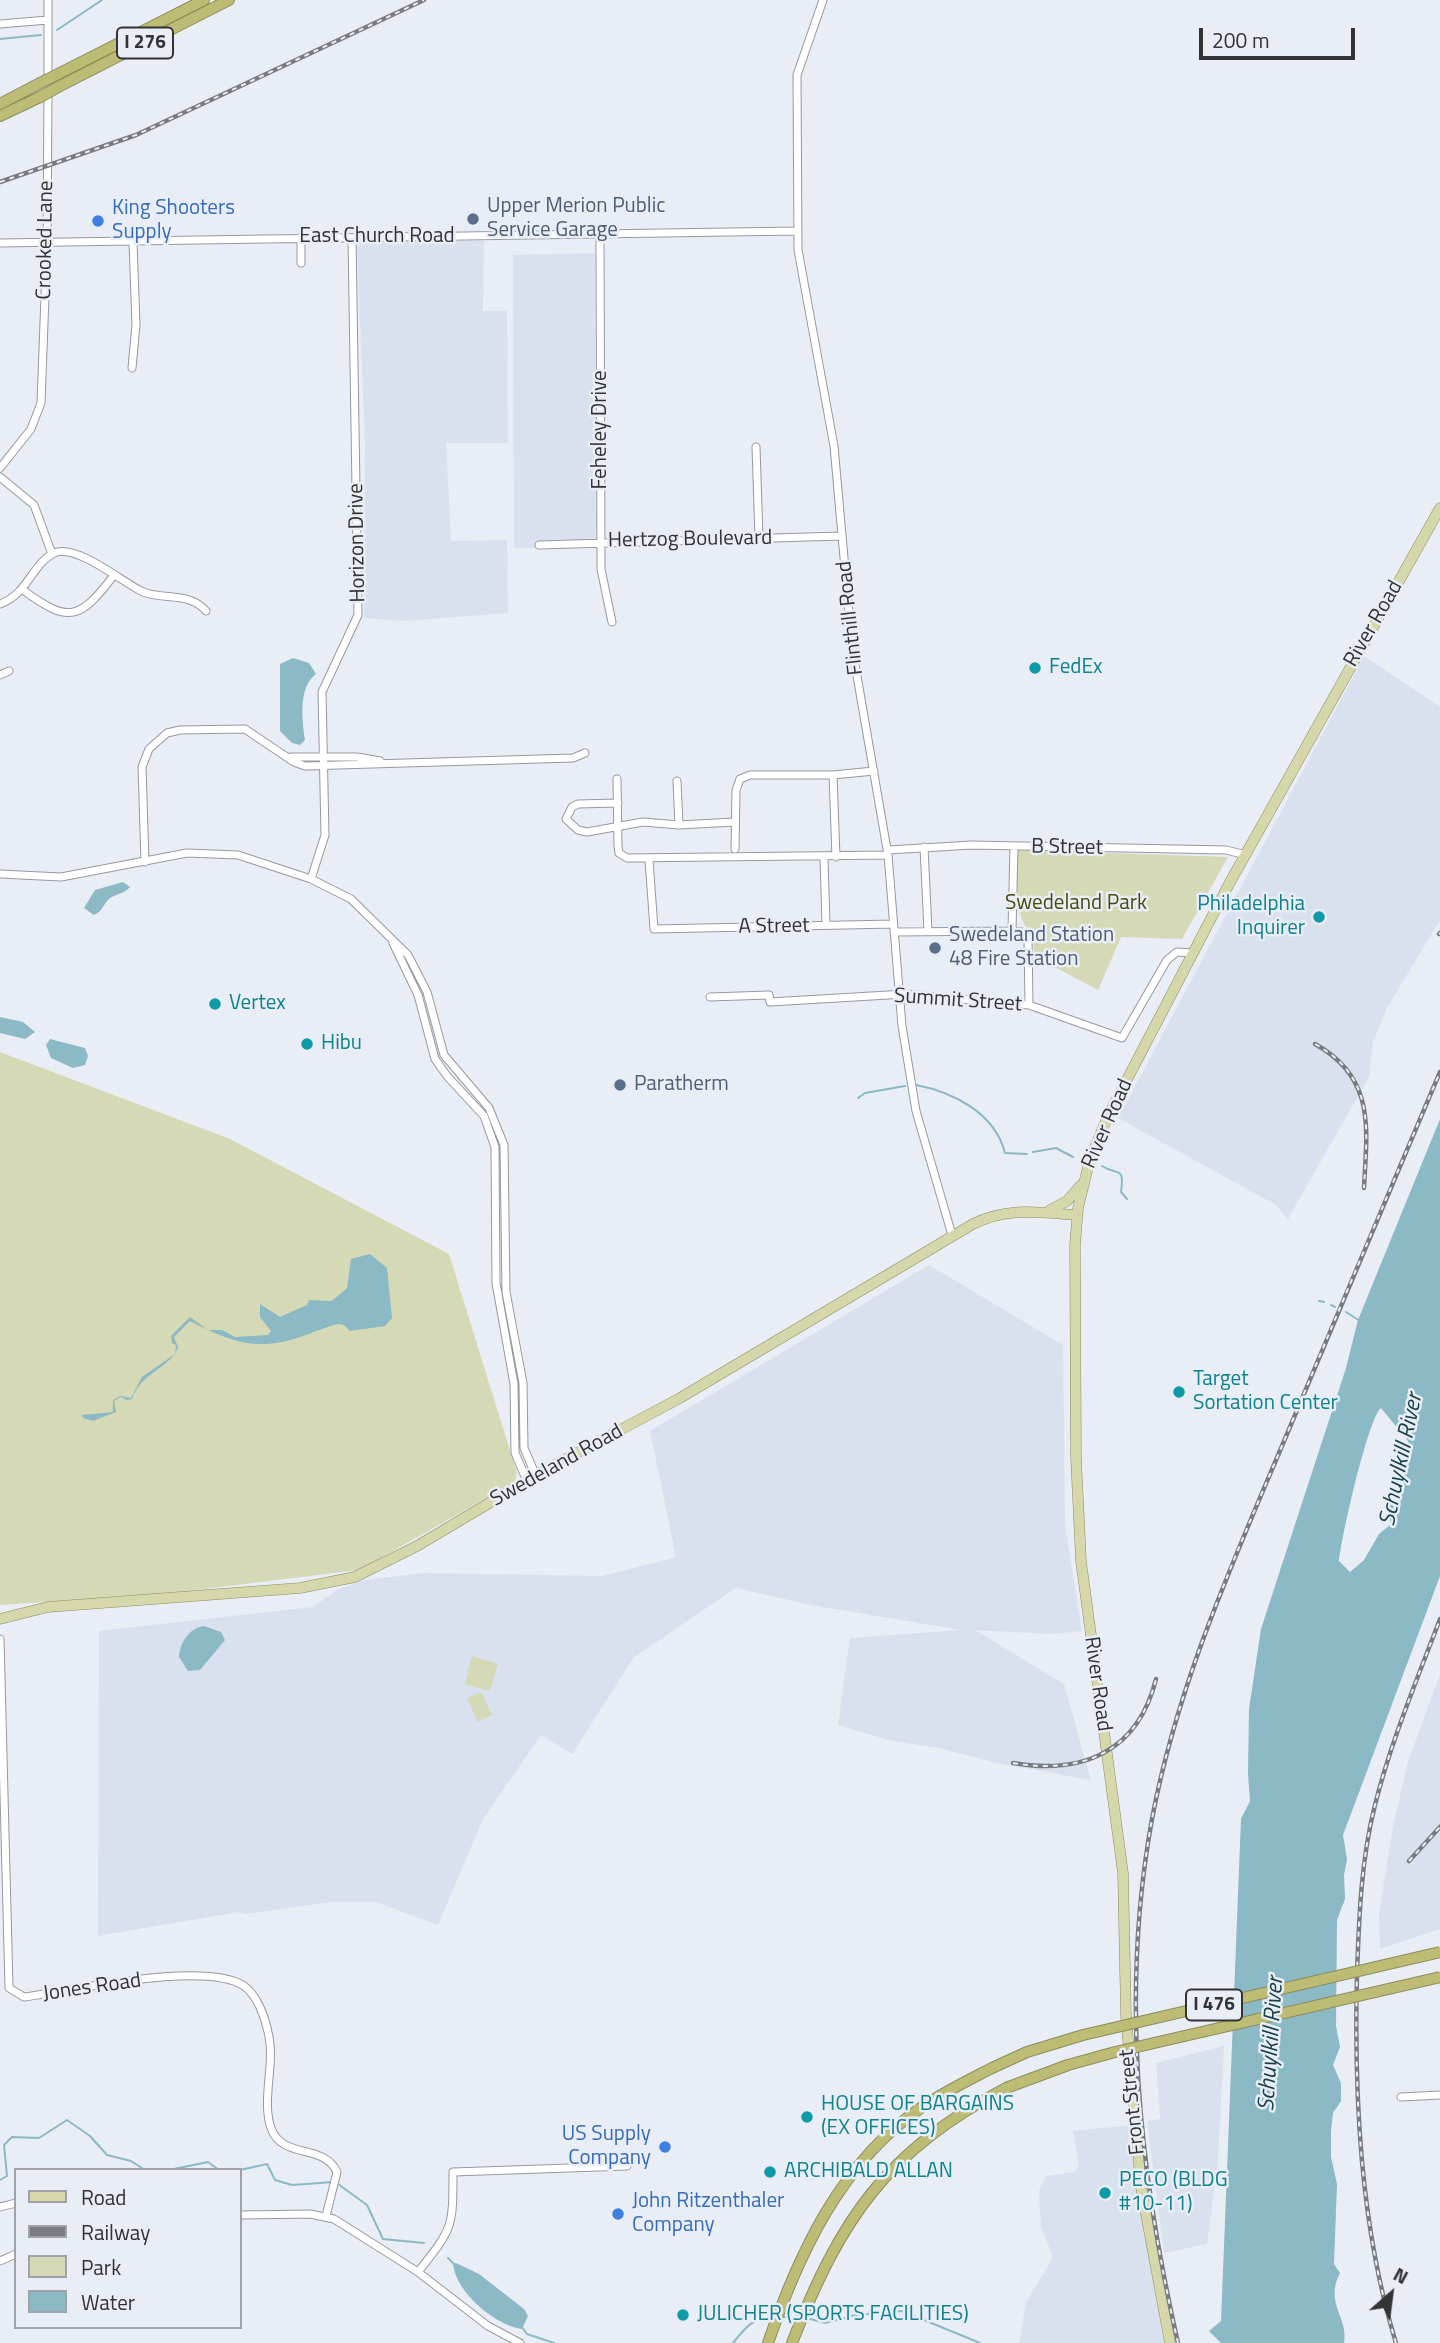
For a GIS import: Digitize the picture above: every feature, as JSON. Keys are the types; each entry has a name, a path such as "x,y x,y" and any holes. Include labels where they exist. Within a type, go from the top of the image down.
{"highway":[{"name":"I 276","path":"0,104 204,0"},
{"name":"I 276","path":"0,116 229,0"},
{"name":"I 476","path":"768,2343 802,2257 822,2215 873,2149 921,2108 992,2068 1027,2052 1083,2035 1440,1952"},
{"name":"I 476","path":"792,2343 828,2256 865,2200 914,2148 947,2122 1006,2088 1068,2065 1115,2052 1440,1977"}],"main road":[{"name":"River Road","path":"1121,1858 1093,1662 1077,1504 1075,1245 1083,1182 1103,1126 1194,953 1440,508"},
{"path":"1045,1211 1068,1201 1083,1182"},
{"name":"Swedeland Road","path":"0,1619 48,1607 194,1598 343,1581 417,1546 690,1392 952,1236 996,1214 1021,1210 1077,1215"},
{"name":"Front Street","path":"1121,1858 1126,2015 1141,2187 1170,2343"}],"street":[{"name":"Crooked Lane","path":"0,468 30,431 39,411 47,243 48,0"},
{"name":"Flinthill Road","path":"823,0 797,75 796,231 834,446 850,636 888,853 897,994 916,1111 952,1236"},
{"path":"0,24 48,20"},
{"name":"East Church Road","path":"0,243 796,231"},
{"name":"Feheley Drive","path":"600,236 602,583 612,622"},
{"path":"301,237 301,263"},
{"name":"Horizon Drive","path":"311,879 325,835 322,692 356,625 359,610 352,238"},
{"path":"132,368 136,325 133,242"},
{"path":"756,447 759,538"},
{"path":"0,477 34,505 52,554"},
{"name":"Hertzog Boulevard","path":"539,545 842,536"},
{"path":"0,604 23,590 52,554 72,552 148,594 191,600 205,611"},
{"path":"23,590 51,610 75,612 94,600 114,575"},
{"path":"0,675 9,671"},
{"path":"145,862 142,767 149,748 158,738 180,730 245,729 303,766 324,761 393,763 573,758 585,753"},
{"path":"735,849 736,790 740,779 750,775 833,775 874,771"},
{"path":"833,775 836,857"},
{"path":"617,828 618,779"},
{"path":"677,781 679,825"},
{"path":"618,803 578,804 572,807 566,819 578,830 587,832 643,822 679,825 734,822"},
{"name":"B Street","path":"617,828 619,853 627,858 649,860 824,858 924,847 1014,846 1226,850 1246,855"},
{"path":"1014,846 1012,931 1022,932 1028,938 1029,1005"},
{"path":"924,847 928,931"},
{"path":"0,874 39,878 74,876 187,853 217,852 249,858 311,879 351,899 387,933 418,995 435,1059 484,1116 495,1147 496,1283 514,1384 515,1453 532,1479"},
{"path":"824,858 826,925"},
{"name":"A Street","path":"649,860 654,929 826,925 928,931 1012,931"},
{"name":"Summit Street","path":"710,997 769,995 770,1002 897,994 1029,1005 1122,1038 1167,960 1180,952 1194,953"},
{"path":"0,1639 4,1912 9,1988 0,1993"},
{"name":"Jones Road","path":"9,1988 24,1997 182,1975 230,1979 242,1985 256,1999 268,2032 271,2060 268,2113 274,2135 286,2147 325,2157 334,2164 337,2178 326,2216"},
{"path":"1401,2097 1440,2095"},
{"path":"418,2272 452,2224 453,2172 628,2166"},
{"path":"242,2215 310,2214 326,2216 342,2223 418,2272 488,2326 520,2343"}],"shaded area":[{"path":"363,241 484,241 483,311 507,311 508,443 446,443 451,541 507,540 508,613 404,621 364,618 365,441 357,248"},
{"path":"595,253 596,547 514,548 513,255"},
{"path":"1364,656 1440,707 1440,920 1387,1008 1373,1042 1369,1077 1288,1219 1276,1205 1118,1118"},
{"path":"929,1265 1063,1345 1065,1526 1082,1631 1052,1634 975,1630 1064,1684 1091,1780 996,1763 939,1748 892,1741 838,1725 850,1638 961,1630 811,1605 736,1588 634,1657 572,1754 541,1735 483,1819 438,1925 376,1902 331,1902 245,1914 238,1912 98,1936 99,1631 313,1607 337,1590 365,1580 424,1573 603,1576 676,1557 650,1431"},
{"path":"1440,1674 1440,1929 1380,1949 1379,1914 1393,1826 1408,1762"},
{"path":"1224,2046 1218,2160 1207,2244 1164,2253 1147,2121 1160,2119 1156,2063"},
{"path":"1133,2125 1145,2233 1164,2343 1019,2343 1026,2303 1053,2257 1041,2227 1039,2191 1046,2176 1074,2172 1079,2166 1073,2131"}],"green space":[{"name":"Swedeland Park","path":"1018,850 1228,857 1182,939 1121,937 1098,990 1034,956 1033,936 1021,917 1017,896"},
{"path":"0,1052 230,1139 449,1254 517,1473 515,1482 359,1570 154,1595 0,1605"},
{"path":"472,1656 498,1664 490,1691 465,1684"},
{"path":"481,1692 492,1715 478,1722 467,1698"}],"water":[{"path":"293,658 309,663 316,674 306,687 304,695 302,714 305,740 300,745 292,743 280,731 280,664"},
{"path":"123,882 130,887 110,898 94,915 84,908 95,890"},
{"path":"0,1017 23,1022 35,1032 25,1039 0,1033"},
{"path":"50,1039 85,1048 88,1056 85,1065 73,1068 51,1058 46,1045"},
{"name":"Schuylkill River","path":"1440,1119 1440,1576 1343,1835 1347,1859 1344,1875 1345,1899 1337,1920 1336,2026 1340,2047 1333,2065 1341,2083 1341,2101 1333,2113 1331,2157 1337,2184 1334,2264 1340,2273 1335,2293 1345,2334 1344,2343 1221,2343 1209,2331 1221,2321 1241,1819 1250,1801 1249,1709 1261,1629 1346,1368 1358,1320","holes":["1381,1408 1408,1441 1402,1460 1394,1471 1386,1508 1391,1524 1379,1534 1364,1560 1350,1572 1339,1561 1341,1549 1369,1433"]},
{"path":"370,1254 387,1268 392,1318 385,1326 350,1331 344,1325 338,1324 293,1339 262,1344 234,1340 208,1330 222,1330 235,1337 268,1335 271,1331 260,1317 260,1304 280,1317 307,1305 309,1300 332,1301 347,1288 351,1259"},
{"path":"190,1317 208,1330 190,1321 174,1337 178,1347 175,1352 176,1345 172,1343 171,1336"},
{"path":"174,1355 148,1376 132,1399 121,1397 114,1401 116,1412 93,1421 83,1418 82,1415 113,1412 113,1400 121,1396 131,1398 142,1377"},
{"path":"204,1626 221,1632 225,1640 200,1670 188,1671 179,1657 181,1647 190,1633"},
{"path":"453,2264 479,2274 524,2309 528,2316 522,2329 500,2321 478,2306 461,2285"}],"waterway":[{"path":"57,30 102,0"},
{"path":"0,39 41,35"},
{"path":"916,1085 944,1093 971,1107 992,1126 1005,1153 1027,1154"},
{"path":"858,1098 865,1093 905,1086"},
{"path":"1033,1152 1056,1148 1073,1157"},
{"path":"1102,1166 1121,1175 1121,1192 1127,1199"},
{"path":"1319,1301 1324,1302"},
{"path":"1331,1305 1335,1307"},
{"path":"1346,1312 1360,1321"},
{"path":"0,2180 7,2176 4,2145 12,2137 39,2138 67,2120 90,2136 107,2155 131,2161 142,2168"},
{"path":"179,2168 208,2162 216,2168"},
{"path":"242,2170 267,2164 275,2180 292,2185 333,2182"},
{"path":"338,2184 367,2205 383,2239 424,2243"},
{"path":"448,2258 455,2265"},
{"path":"807,2318 825,2323 856,2315 902,2311 980,2343"},
{"path":"733,2343 755,2321 774,2317"},
{"path":"783,2317 798,2317"},
{"path":"521,2326 527,2334 554,2343"}],"railway":[{"path":"0,182 136,135 424,0"},
{"path":"1315,1044 1335,1057 1349,1072 1364,1106 1364,1188"},
{"path":"1178,2343 1153,2213 1138,2082 1137,1951 1142,1885 1152,1819 1175,1725 1205,1633 1440,1072"},
{"path":"1396,2343 1374,2253 1362,2160 1356,2020 1360,1910 1370,1826 1381,1781 1440,1619"},
{"path":"1013,1763 1062,1765 1084,1761 1104,1753 1121,1741 1136,1725 1148,1704 1156,1679"},
{"path":"1409,1861 1440,1827"}],"place":[{"name":"Upper Merion Public Service Garage","path":"473,219"},
{"name":"King Shooters Supply","path":"98,221"},
{"name":"FedEx","path":"1035,668"},
{"name":"Philadelphia Inquirer","path":"1319,917"},
{"name":"Swedeland Station 48 Fire Station","path":"935,948"},
{"name":"Vertex","path":"215,1004"},
{"name":"Hibu","path":"307,1044"},
{"name":"Paratherm","path":"620,1085"},
{"name":"Target Sortation Center","path":"1179,1392"},
{"name":"HOUSE OF BARGAINS (EX OFFICES)","path":"807,2117"},
{"name":"US Supply Company","path":"665,2147"},
{"name":"ARCHIBALD ALLAN","path":"770,2172"},
{"name":"PECO (BLDG #10-11)","path":"1105,2193"},
{"name":"John Ritzenthaler Company","path":"618,2214"},
{"name":"JULICHER (SPORTS FACILITIES)","path":"683,2315"}]}
